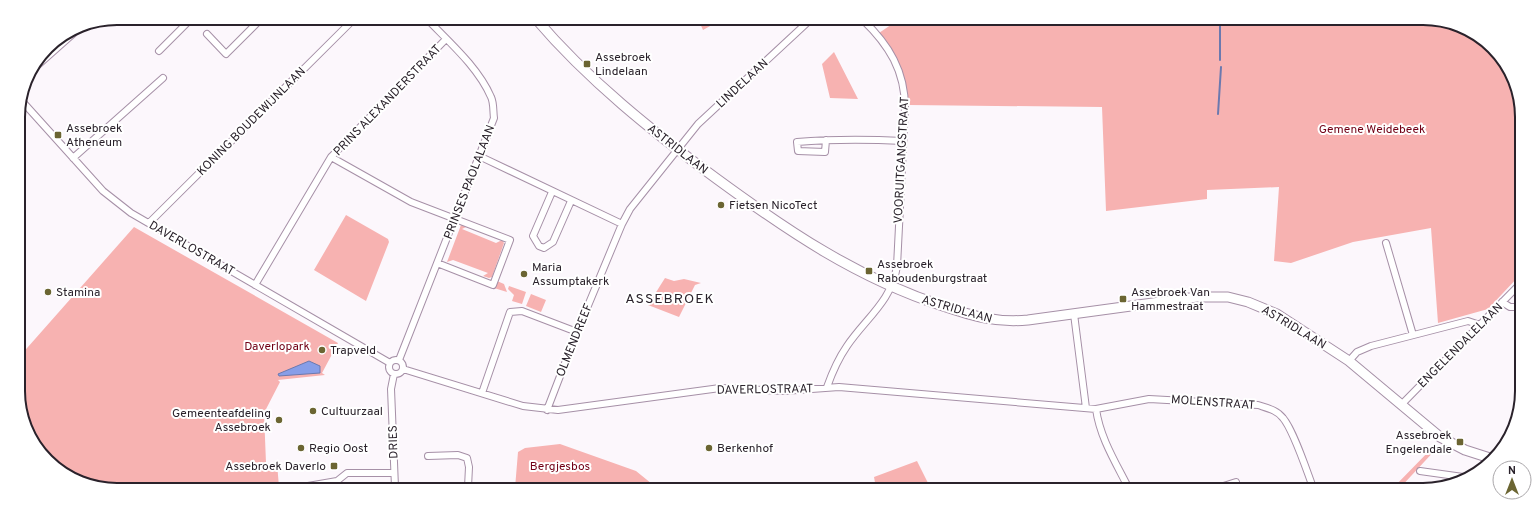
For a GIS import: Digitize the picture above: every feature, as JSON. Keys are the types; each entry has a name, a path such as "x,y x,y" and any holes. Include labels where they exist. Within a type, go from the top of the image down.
{"main road":[{"name":"ASTRIDLAAN","path":"542,25 579,64 676,149 767,216 805,241 892,288 994,321 1022,321 1198,297 1232,298 1252,303 1277,314 1349,361 1440,438 1465,450 1487,457"}],"street":[{"path":"159,51 185,25"},
{"path":"207,34 226,54 253,25"},
{"name":"KONING BOUDEWIJNLAAN","path":"149,223 348,25"},
{"name":"PRINSES PAOLALAAN","path":"400,360 494,118 492,98 481,80 433,25"},
{"name":"LINDELAAN","path":"676,149 698,124 805,25"},
{"name":"VOORUITGANGSTRAAT","path":"868,25 882,39 900,73 905,101 897,266 892,288"},
{"name":"PRINS ALEXANDERSTRAAT","path":"255,285 331,157 446,39"},
{"path":"48,56 66,40"},
{"path":"73,158 163,78"},
{"name":"DAVERLOSTRAAT","path":"26,106 116,202 149,223 390,364"},
{"path":"826,140 825,152 798,151 797,142 826,140 903,141"},
{"name":"OLMENDREEF","path":"547,410 577,332 622,224 630,209 676,149"},
{"path":"479,156 622,224"},
{"path":"331,157 411,202 510,240 493,285 437,264"},
{"path":"552,192 533,236 539,246 546,247 553,242 571,200"},
{"path":"1386,243 1413,335"},
{"path":"827,387 838,359 847,345 885,299 892,288"},
{"name":"ENGELENDALELAAN","path":"1401,405 1515,289"},
{"path":"1502,302 1510,307 1515,307"},
{"path":"482,393 510,312 514,310 522,311 577,332"},
{"path":"1074,314 1086,408"},
{"path":"1349,361 1362,349 1468,321 1480,325"},
{"path":"393,360 400,360 403,364 403,369 399,373 394,374 390,371 390,364 393,360"},
{"name":"DAVERLOSTRAAT","path":"403,369 523,406 547,410 571,410 720,388 784,391 827,387 1086,408"},
{"name":"DRIES","path":"394,374 391,389 395,483"},
{"name":"MOLENSTRAAT","path":"1086,408 1096,409 1148,399 1258,406 1268,408 1283,418 1288,425 1311,483"},
{"path":"1096,409 1098,426 1126,483"},
{"path":"428,456 458,455 467,458 469,467 468,483"},
{"path":"1420,471 1457,476"},
{"path":"325,483 337,481 347,473 394,473"}],"green space":[{"path":"701,25 712,25 703,30"},
{"name":"Gemene Weidebeek","path":"891,25 1423,25 1447,28 1458,32 1479,44 1496,61 1503,71 1512,93 1515,111 1515,280 1488,309 1438,323 1431,228 1353,242 1291,263 1274,261 1279,187 1207,190 1207,199 1106,211 1102,107 909,105 906,84 900,66 886,41 879,33"},
{"path":"834,52 858,99 830,98 822,64"},
{"path":"346,215 388,239 389,242 366,301 314,270"},
{"path":"461,225 466,227 462,229 496,243 502,240 504,243 492,277 489,278 483,276 488,273 453,260 447,262"},
{"name":"Daverlopark","path":"134,227 338,343 322,373 325,375 278,380 280,382 264,413 266,463 277,463 279,483 117,483 93,480 71,471 52,456 44,447 32,426 26,403 25,350"},
{"path":"665,278 674,281 684,279 701,283 695,285 679,317 648,305"},
{"path":"497,281 504,284 507,292 494,288"},
{"path":"509,286 526,292 522,304 512,301 514,295 508,289"},
{"path":"531,294 546,300 541,312 526,306"},
{"name":"Bergjesbos","path":"560,444 636,471 651,483 515,483 518,452 525,448"},
{"path":"1435,445 1438,447 1405,483 1398,483"},
{"path":"917,461 928,483 875,483 874,477"}],"water":[{"path":"309,361 320,366 320,373 279,376 278,374"}],"waterway":[{"path":"1220,25 1220,60"},
{"path":"1218,114 1221,67"}],"place":[{"name":"Assebroek Lindelaan","path":"587,64"},
{"name":"Assebroek Atheneum","path":"58,135"},
{"name":"Fietsen NicoTect","path":"721,205"},
{"name":"Assebroek Raboudenburgstraat","path":"869,271"},
{"name":"Maria Assumptakerk","path":"524,274"},
{"name":"Stamina","path":"48,292"},
{"name":"Assebroek Van Hammestraat","path":"1123,299"},
{"name":"Trapveld","path":"322,350"},
{"name":"Cultuurzaal","path":"313,411"},
{"name":"Gemeenteafdeling Assebroek","path":"279,420"},
{"name":"Assebroek Engelendale","path":"1460,442"},
{"name":"Regio Oost","path":"301,448"},
{"name":"Berkenhof","path":"709,448"},
{"name":"Assebroek Daverlo","path":"334,466"}],"district":[{"name":"ASSEBROEK","path":"670,298"}]}
